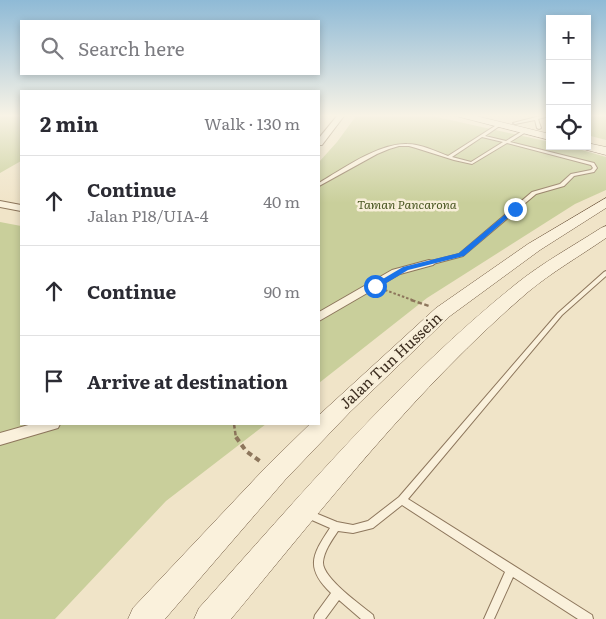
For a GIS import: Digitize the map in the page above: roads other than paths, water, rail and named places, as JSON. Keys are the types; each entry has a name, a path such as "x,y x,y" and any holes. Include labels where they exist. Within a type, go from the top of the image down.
{"main road":[{"path":"591,147 606,151"},
{"name":"Jalan Tun Hussein","path":"144,619 276,473 342,406 443,312 534,247 606,202"},
{"path":"210,619 387,416 436,367 523,286 606,230"}],"street":[{"path":"0,204 20,208"},
{"path":"320,316 396,272 429,263"},
{"path":"0,439 49,425"}],"lane":[{"path":"320,184 396,145 413,146 449,157 475,162 502,145"},
{"path":"449,157 468,145"},
{"path":"429,263 461,255 534,193 562,185 576,173 592,171 595,166 518,145"},
{"path":"302,512 336,526 353,529 370,525 402,500 560,314 606,273"},
{"path":"402,500 588,619"},
{"path":"336,526 320,555 318,565 322,576 369,619"},
{"path":"489,619 512,570"},
{"path":"320,619 338,592"}],"park label":[{"name":"Taman Pancarona","path":"407,205"}]}
